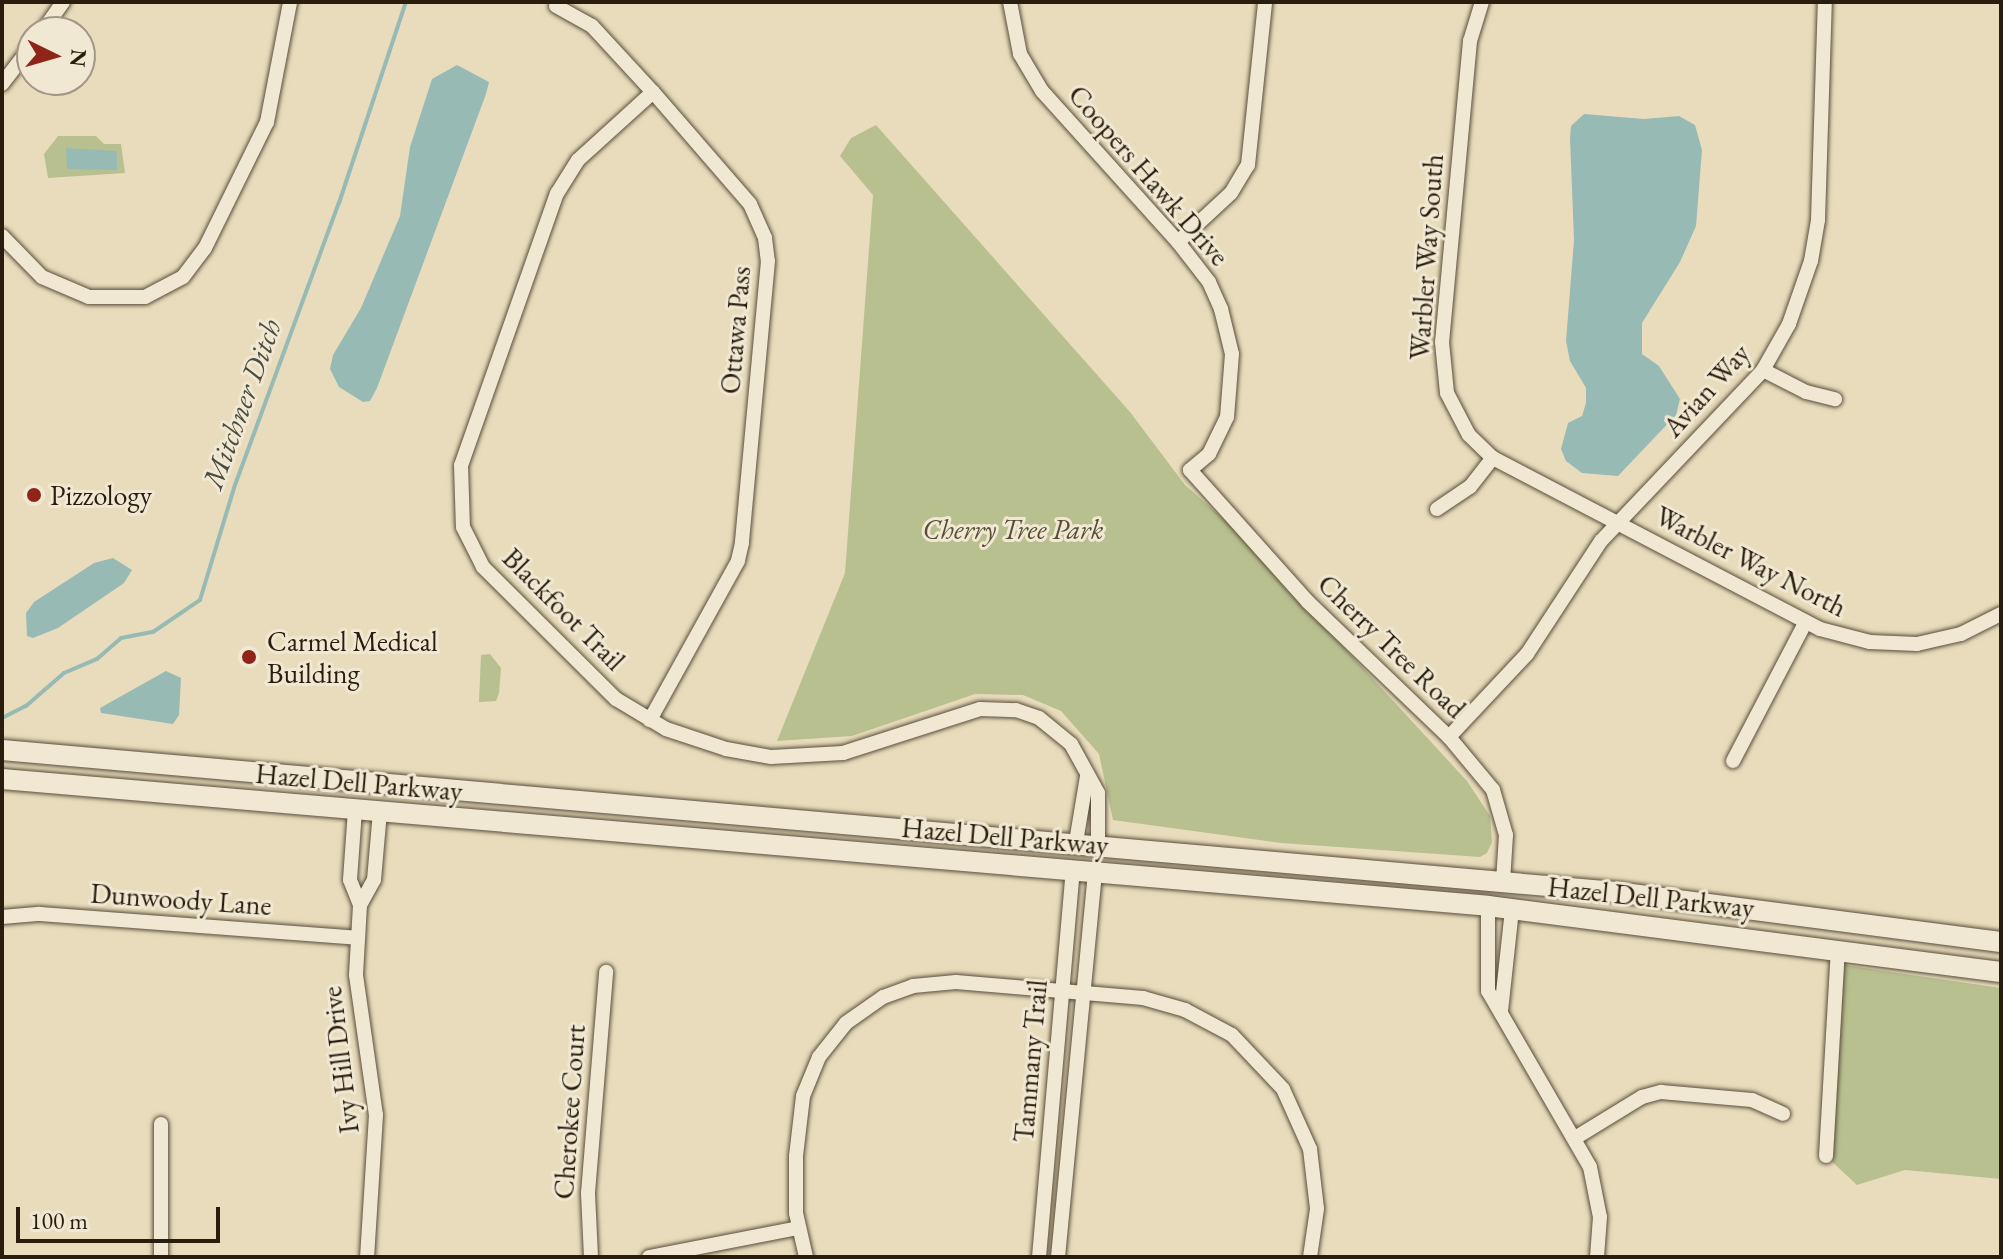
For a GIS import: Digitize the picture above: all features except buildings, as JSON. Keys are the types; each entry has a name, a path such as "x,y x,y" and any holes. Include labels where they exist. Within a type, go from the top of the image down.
{"main road":[{"name":"Hazel Dell Parkway","path":"2,750 1076,842 1503,882 1735,905 2001,942"},
{"name":"Hazel Dell Parkway","path":"2,779 1488,906 2001,972"}],"street":[{"path":"3,239 42,277 89,297 145,297 183,277 205,248 267,122 290,2"},
{"name":"Coopers Hawk Drive","path":"1010,2 1020,54 1042,91 1178,242 1209,282 1232,354 1221,437 1190,470"},
{"path":"1178,242 1231,193 1248,165 1265,2"},
{"name":"Warbler Way South","path":"1482,2 1470,41 1442,367 1458,416 1493,458 1617,523"},
{"name":"Avian Way","path":"1449,737 1527,654 1617,523 1763,370 1799,300 1815,241 1825,2"},
{"name":"Ottawa Pass","path":"556,6 592,26 653,92 751,206 765,238 768,261 738,561 650,720"},
{"path":"2,84 16,66"},
{"name":"Blackfoot Trail","path":"653,92 566,175 468,443 459,486 463,527 483,567 591,677 650,720 726,749 793,757 867,748 980,709 1016,710 1060,732 1079,754 1087,776 1098,793 1098,844"},
{"path":"1763,370 1806,392 1835,399"},
{"path":"1437,509 1470,487 1493,458"},
{"name":"Cherry Tree Road","path":"1190,470 1308,602 1449,737 1493,790 1503,813 1503,882"},
{"name":"Warbler Way North","path":"1617,523 1805,623 1845,637 1893,645 1961,634 2001,614"},
{"path":"1733,761 1805,623"},
{"path":"1076,842 1087,776"},
{"name":"Ivy Hill Drive","path":"355,810 350,880 360,905"},
{"name":"Ivy Hill Drive","path":"367,1257 376,1115 358,993 357,938 360,905 374,880 380,812"},
{"name":"Tammany Trail","path":"1058,1257 1073,991 1073,870"},
{"name":"Tammany Trail","path":"1039,1257 1073,991 1095,872"},
{"path":"1488,906 1484,968 1488,991 1520,1052 1575,1138 1597,1192 1597,1257"},
{"path":"1501,1011 1512,910"},
{"name":"Dunwoody Lane","path":"2,917 40,914 357,938"},
{"path":"1826,1156 1838,949"},
{"name":"Cherokee Court","path":"591,1257 588,1193 606,972"},
{"path":"806,1257 798,1228 795,1177 803,1096 819,1057 846,1023 883,997 928,983 1143,998 1185,1010 1232,1035 1267,1068 1290,1100 1310,1149 1317,1209 1310,1257"},
{"path":"1575,1138 1642,1097 1661,1092 1752,1100 1783,1114"},
{"path":"161,1124 161,1257"},
{"path":"649,1257 798,1228"}],"green space":[{"name":"Cherry Tree Park","path":"876,125 1130,412 1185,485 1235,529 1467,781 1490,816 1492,842 1487,853 1480,857 1281,843 1113,820 1099,754 1061,711 1023,695 975,694 852,736 777,741 845,573 873,195 840,156 851,138"},
{"path":"58,136 96,136 104,144 121,144 125,173 48,178 44,154"},
{"path":"490,654 501,668 499,693 496,701 479,702 481,655"},
{"path":"1837,964 2001,988 2001,1179 1905,1170 1857,1185 1826,1156"}],"water":[{"path":"457,65 489,82 486,94 377,388 370,401 363,402 339,387 330,369 333,355 361,308 400,216 410,147 432,79"},
{"path":"1584,114 1644,119 1679,116 1695,125 1702,150 1696,226 1680,262 1642,323 1642,354 1659,366 1680,399 1676,415 1618,476 1582,473 1566,461 1561,449 1568,423 1582,416 1586,403 1586,388 1570,361 1566,341 1574,240 1570,138 1571,126"},
{"path":"66,148 117,151 117,170 67,169"},
{"path":"113,558 132,570 124,583 58,628 33,638 27,636 26,613 34,602 94,563"},
{"path":"166,671 181,678 179,715 173,724 101,713 100,708"}],"waterway":[{"name":"Mitchner Ditch","path":"2,718 26,706 64,673 97,659 121,638 153,632 200,600 235,485 339,203 406,2"}],"place":[{"name":"Pizzology","path":"34,495"},
{"name":"Carmel Medical Building","path":"249,657"}]}
